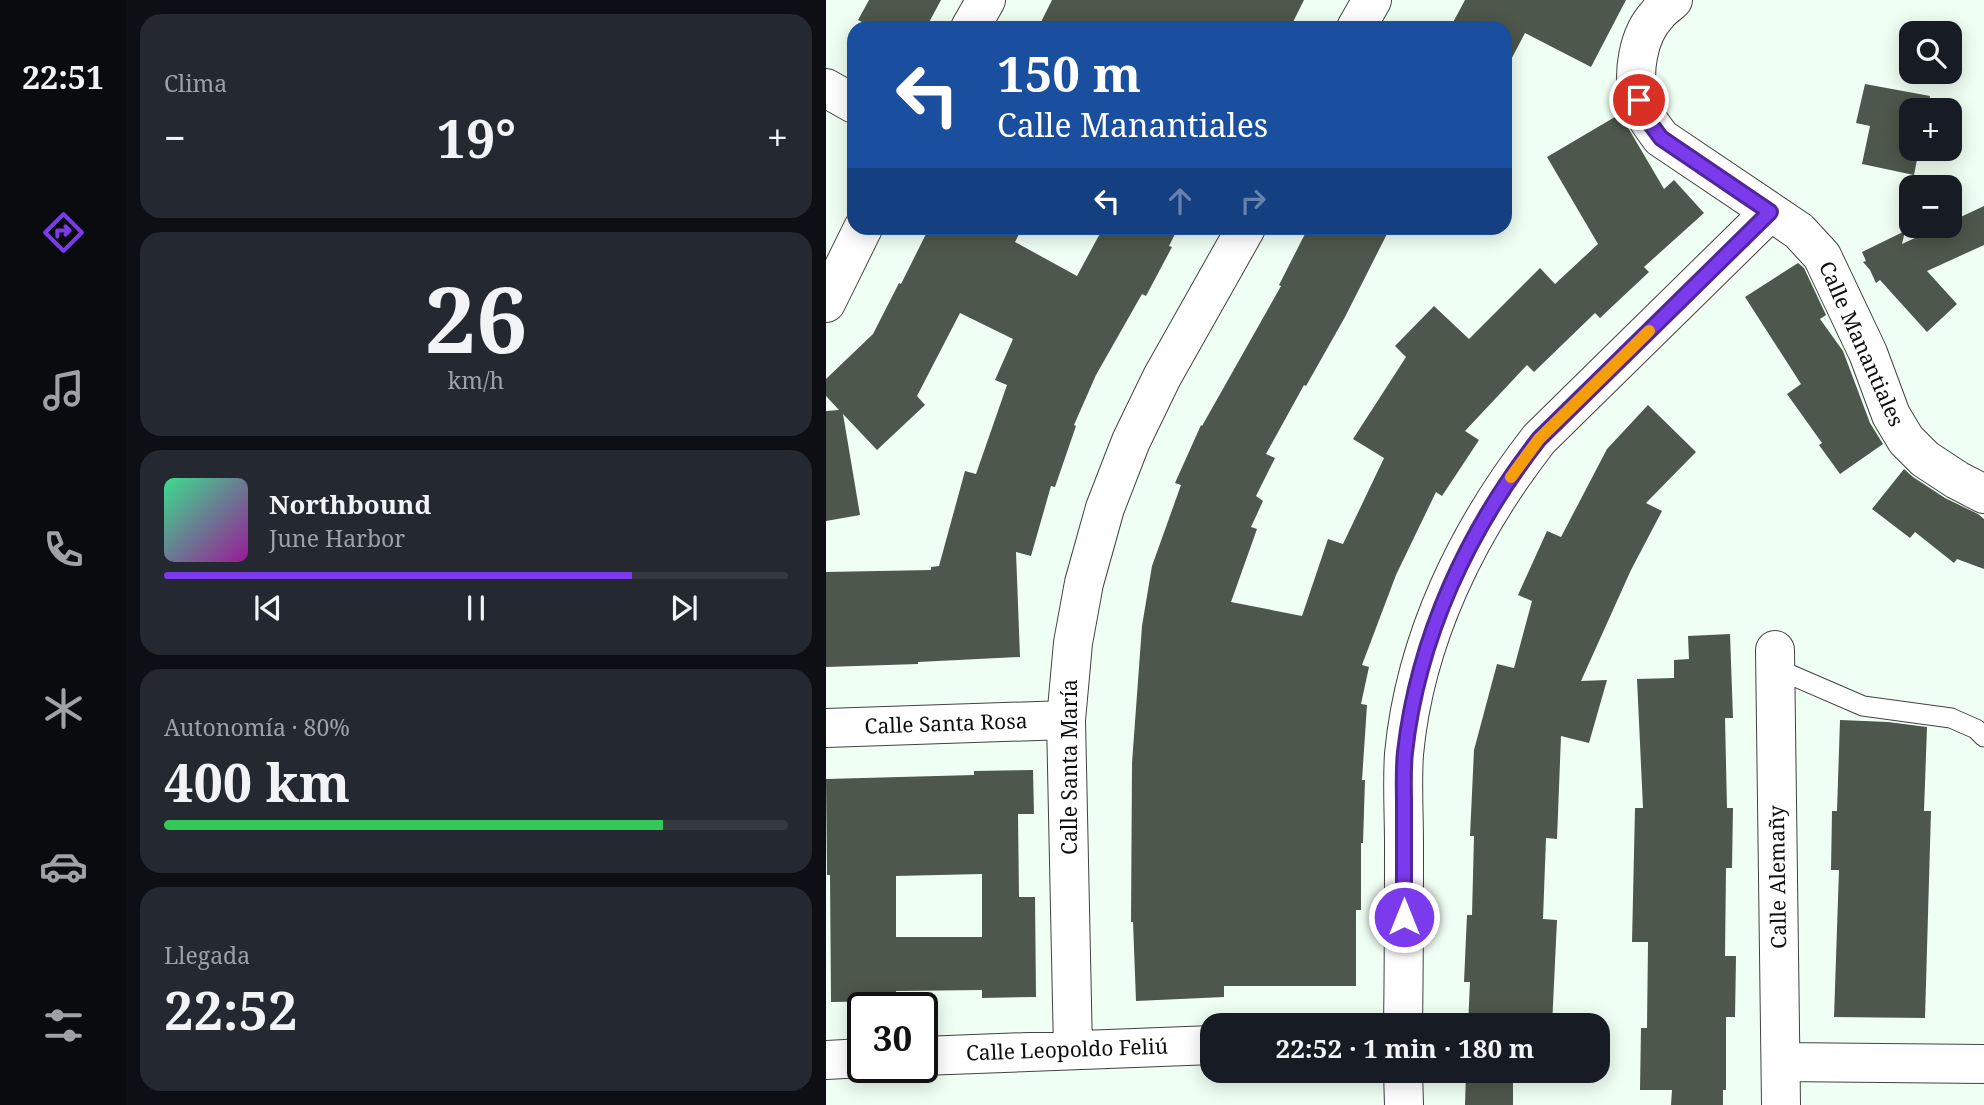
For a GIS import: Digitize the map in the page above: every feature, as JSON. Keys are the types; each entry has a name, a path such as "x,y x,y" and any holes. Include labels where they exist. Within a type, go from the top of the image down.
{"street":[{"path":"974,21 986,0"},
{"path":"1360,21 1372,0"},
{"name":"Calle Manantiales","path":"1673,0 1655,16 1640,46 1636,73 1639,100 1647,119 1661,138 1799,231 1822,256 1868,353 1891,415 1906,440 1925,459 1984,494"},
{"path":"826,88 847,100"},
{"path":"1403,1013 1404,754 1422,665 1449,587 1468,546 1493,503 1539,439 1770,212"},
{"path":"826,303 860,235"},
{"name":"Calle Santa María","path":"1073,1050 1066,720 1073,643 1084,583 1105,508 1130,441 1162,377 1241,235"},
{"name":"Calle Alemañy","path":"1775,659 1781,1105"},
{"name":"Calle Santa Rosa","path":"826,728 1066,720"},
{"name":"Calle Leopoldo Feliú","path":"938,1055 1200,1045"},
{"path":"826,1060 847,1059"},
{"path":"1781,1062 1984,1064"},
{"path":"1404,1083 1404,1105"}],"lane":[{"path":"1775,659 1863,706 1951,718 1976,729 1984,737"}],"building":[{"path":"869,0 941,0 930,21 858,20"},
{"path":"1052,0 1304,0 1294,21 1042,21"},
{"path":"1465,0 1626,0 1591,67 1525,33 1512,58 1512,21 1454,21"},
{"path":"1865,84 1930,96 1899,98 1899,161 1917,161 1914,175 1862,164 1870,126 1856,123"},
{"path":"1620,114 1664,189 1674,180 1704,213 1644,267 1649,272 1600,318 1595,313 1534,372 1527,365 1465,431 1479,440 1442,496 1436,492 1396,575 1362,665 1369,667 1361,704 1367,705 1362,780 1365,780 1361,910 1356,910 1356,986 1224,986 1224,997 1136,1001 1131,922 1132,763 1142,626 1152,566 1181,485 1175,483 1201,425 1281,286 1279,285 1304,235 1386,235 1345,317 1266,454 1275,458 1256,496 1263,501 1251,527 1257,529 1231,602 1302,616 1328,539 1343,544 1384,458 1353,439 1406,357 1395,346 1434,306 1469,339 1540,268 1555,284 1598,244 1547,157"},
{"path":"1984,206 1984,245 1927,271 1957,304 1927,332 1880,280 1876,283 1863,262 1866,261 1862,252 1899,234 1899,238 1903,238 1902,244 1915,238 1962,238 1962,216"},
{"path":"926,235 1018,235 1015,242 1077,276 1099,235 1174,235 1169,246 1172,247 1146,296 1142,294 1096,375 1074,425 1076,426 1055,487 1051,486 1031,556 1016,552 1020,657 826,667 826,572 931,570 931,567 939,566 965,471 976,474 1007,385 995,380 1013,339 960,313 917,396 925,405 877,450 843,414 860,515 826,521 826,411 839,410 826,396 826,379 873,334 899,283 901,284"},
{"path":"1798,263 1804,268 1826,315 1820,319 1843,351 1870,423 1883,444 1840,474 1819,445 1822,443 1787,394 1801,384 1745,297"},
{"path":"1648,405 1696,452 1646,503 1662,511 1631,570 1581,681 1607,680 1589,743 1561,736 1557,839 1546,838 1543,919 1557,920 1553,1013 1469,1013 1470,982 1464,982 1467,915 1472,915 1474,836 1470,836 1474,750 1497,664 1514,668 1532,601 1518,595 1547,531 1561,537 1607,449"},
{"path":"1904,469 1945,498 1984,519 1984,569 1957,559 1954,563 1915,532 1910,538 1872,509"},
{"path":"1730,634 1733,718 1725,718 1727,808 1733,808 1732,868 1726,868 1725,956 1736,956 1735,1017 1726,1017 1726,1090 1723,1090 1723,1105 1671,1105 1672,1090 1640,1090 1641,1028 1647,1028 1648,942 1632,942 1635,808 1643,808 1637,679 1674,678 1674,660 1689,659 1688,636"},
{"path":"1840,720 1927,727 1924,811 1931,811 1925,1018 1834,1017 1839,870 1831,870 1832,811 1837,811"},
{"path":"1033,770 1034,814 1018,814 1019,897 1035,897 1036,997 982,998 982,990 847,992 847,1002 831,1002 826,779 974,775 974,771","holes":["982,874 982,937 896,937 896,876"]},
{"path":"1466,1083 1513,1083 1513,1105 1465,1105"}],"slow traffic":[{"path":"1511,477 1539,439 1649,331"}],"route":[{"path":"1404,917 1404,754 1413,704 1431,633 1468,546 1493,503 1539,439 1770,212 1661,138 1647,119 1639,100"}]}
